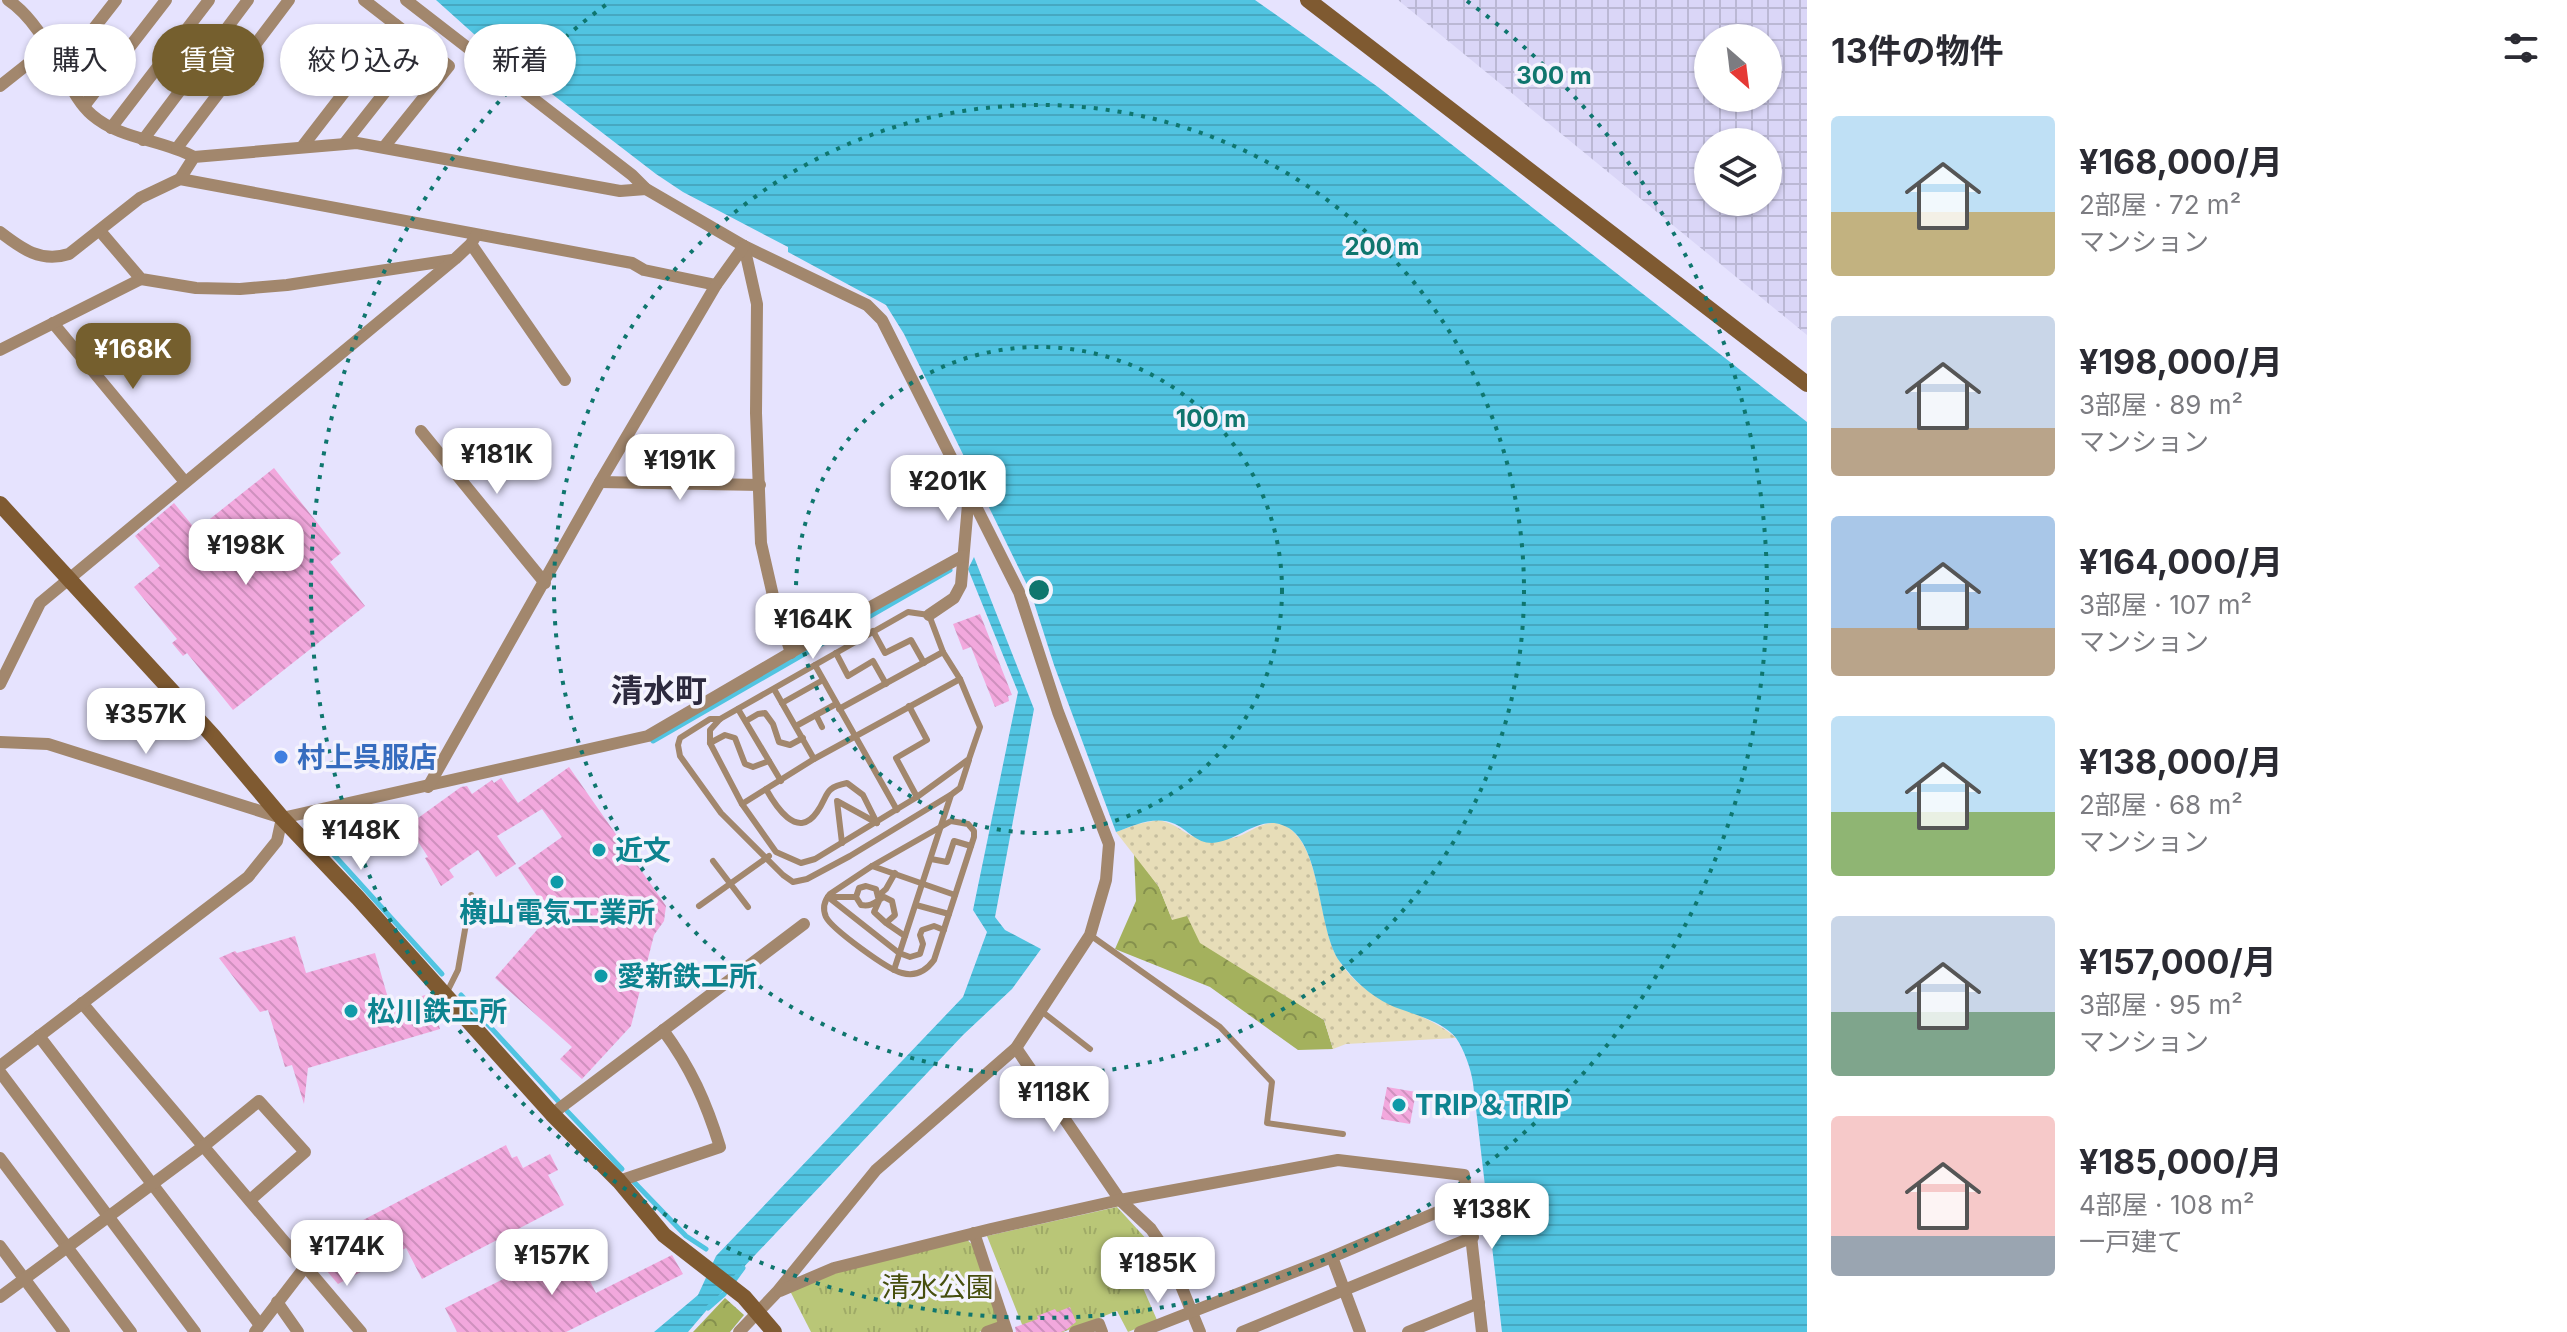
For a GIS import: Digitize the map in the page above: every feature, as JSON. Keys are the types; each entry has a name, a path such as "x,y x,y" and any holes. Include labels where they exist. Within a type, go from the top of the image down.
{"street":[{"path":"97,24 116,0"},
{"path":"84,106 166,0"},
{"path":"111,128 209,0"},
{"path":"143,140 248,0"},
{"path":"177,148 289,0"},
{"path":"364,0 395,24"},
{"path":"406,0 646,189 744,246 867,305 882,320 1019,592 1058,712 1109,844 1106,880 1090,935 1016,1048 876,1170 777,1292 739,1332"},
{"path":"1308,0 1807,384"},
{"path":"15,2 32,24"},
{"path":"0,86 24,67"},
{"path":"76,96 111,128 177,148 194,157 357,143 620,191 646,189"},
{"path":"302,147 341,96"},
{"path":"344,144 382,96"},
{"path":"384,147 425,96"},
{"path":"0,232 25,251 51,258 69,254 140,198 180,179 194,157"},
{"path":"180,179 474,240 632,263 644,270 716,285"},
{"path":"100,231 141,279"},
{"path":"0,684 40,603 474,240"},
{"path":"474,240 565,380"},
{"path":"428,787 600,482 716,285 744,246"},
{"path":"744,246 757,304 756,413 761,543 774,600 791,653"},
{"path":"0,350 141,279 196,288 240,289 287,285 455,259"},
{"path":"53,323 185,482"},
{"path":"421,431 545,583"},
{"path":"600,482 760,485"},
{"path":"929,615 954,598 961,585 969,493"},
{"path":"0,504 552,1114 619,1181 664,1235 740,1294 774,1332"},
{"path":"0,742 48,744 282,818 648,736 963,556"},
{"path":"0,1066 248,877 277,841 282,818"},
{"path":"552,1114 804,924"},
{"path":"82,1003 361,1332"},
{"path":"619,1181 720,1147 705,1100 681,1054 663,1030"},
{"path":"39,1036 257,1329 305,1267"},
{"path":"1016,1048 1120,1200 1151,1229 1168,1254 1200,1332"},
{"path":"0,1072 195,1332"},
{"path":"0,1297 205,1145 259,1101 305,1152 250,1200"},
{"path":"0,1158 131,1332"},
{"path":"777,1292 834,1268 974,1233 1120,1200 1338,1160 1464,1175 1482,1332"},
{"path":"1140,1332 1332,1257 1468,1199"},
{"path":"974,1233 1006,1329 987,1332"},
{"path":"1242,1332 1473,1237"},
{"path":"0,1246 64,1332"},
{"path":"1332,1257 1360,1332"},
{"path":"277,1302 298,1332"},
{"path":"1408,1332 1479,1303"},
{"path":"1075,1332 1099,1324 1102,1332"}],"lane":[{"path":"720,719 710,719 680,738 680,756 721,813 785,878 793,882 803,881 850,856 960,788 980,727 960,679 943,652 929,615 908,612 720,719 710,730 710,743 742,804 776,852 803,863 877,823 969,759"},
{"path":"873,631 885,653 911,640 924,663"},
{"path":"796,726 886,684 943,652"},
{"path":"836,653 848,676 873,661 886,684"},
{"path":"815,665 897,810"},
{"path":"742,804 814,759 960,679"},
{"path":"782,703 823,680"},
{"path":"774,689 814,759"},
{"path":"909,706 927,740 896,758 917,797"},
{"path":"738,709 781,781"},
{"path":"746,721 765,713 773,724 779,742 790,745 803,738"},
{"path":"816,715 822,727"},
{"path":"710,743 725,735 735,738 745,764 757,766 769,761"},
{"path":"766,789 779,812 787,819 798,821 814,815 834,786 847,783 863,795 877,823"},
{"path":"894,970 952,794"},
{"path":"842,843 837,801 877,823"},
{"path":"951,821 968,824 974,831 971,846 944,930 928,968 908,974 894,970 831,925 823,909 828,897 872,866 943,824 951,821"},
{"path":"931,859 947,862 954,841 971,846"},
{"path":"699,906 776,852"},
{"path":"713,861 748,907"},
{"path":"872,866 955,895"},
{"path":"895,873 874,912 905,936"},
{"path":"879,898 876,889 862,886 856,892 861,905 867,906 879,898 888,899 895,915 886,923"},
{"path":"446,994 458,970 471,895"},
{"path":"828,897 856,897"},
{"path":"828,897 899,953 916,957 922,949 922,930 934,926 944,930"},
{"path":"916,905 949,914"},
{"path":"1090,935 1220,1027 1272,1082 1267,1123 1343,1134"},
{"path":"1040,1010 1090,1049"}],"shaded area":[{"path":"1398,0 1807,0 1807,335"}],"green space":[{"path":"1134,853 1159,887 1172,919 1187,915 1299,1004 1324,1020 1333,1049 1298,1050 1210,987 1115,949 1136,901"},
{"path":"1117,1207 1160,1254 1169,1279 1140,1281 1157,1320 1128,1332 1117,1311 1063,1332 1025,1332 987,1236"},
{"name":"清水公園","path":"963,1236 978,1250 1001,1324 979,1332 811,1332 788,1287"},
{"path":"725,1298 744,1315 730,1332 693,1332"}],"sand":[{"path":"1158,820 1204,839 1232,838 1269,823 1283,825 1305,847 1331,942 1349,973 1377,996 1425,1018 1456,1038 1346,1044 1333,1049 1324,1020 1200,943 1187,916 1172,920 1159,887 1116,832"}],"water":[{"path":"436,0 1255,0 1378,87 1807,422 1807,1332 1502,1332 1473,1083 1459,1043 1443,1027 1375,997 1345,969 1332,947 1305,847 1295,833 1282,825 1256,826 1212,843 1197,839 1175,824 1160,820 1116,832 1054,665 1031,593 904,334 886,305 788,252 788,247 683,192 554,96 576,96 576,24 464,25"},
{"path":"974,557 1034,709 995,917 1005,930 1041,949 1012,989 963,1035 740,1271 688,1332 654,1332 698,1295 716,1256 963,997 987,932 973,910 1018,692 968,569"}],"building":[{"path":"274,468 341,553 330,562 365,606 233,710 187,653 183,656 172,643 177,639 134,587 160,566 135,536 174,503 196,530"},
{"path":"980,614 1012,695 1008,696 1009,701 995,707 971,647 963,650 953,624"},
{"path":"569,767 666,906 664,921 654,935 631,1026 582,1079 560,1059 572,1047 495,978 550,915 518,868 562,837 542,809 497,836 516,864 496,877 478,850 449,870 454,877 441,886 425,858 428,857 406,823 461,787 467,786 472,794 492,780 494,783 501,778 518,803"},
{"name":"松川鉄工所","path":"295,936 306,973 375,953 390,1005 429,994 440,1029 308,1068 304,1104 292,1065 285,1067 268,1010 260,1012 219,958"},
{"name":"TRIP＆TRIP","path":"1387,1087 1416,1092 1410,1124 1381,1119"},
{"path":"506,1145 512,1158 517,1156 523,1168 550,1154 558,1170 548,1175 564,1205 422,1279 406,1248 338,1284 308,1249"},
{"path":"572,1245 596,1293 672,1255 683,1274 566,1332 457,1332 445,1308"},
{"path":"1070,1307 1076,1322 1066,1330 1016,1332 1015,1327 1038,1319 1037,1316"}],"waterway":[{"path":"653,741 950,570"},
{"path":"306,824 442,974"},
{"path":"461,995 559,1102"},
{"path":"567,1111 622,1169"},
{"path":"634,1182 686,1236 706,1249"},
{"path":"708,1308 724,1294 743,1268"}],"place":[{"name":"村上呉服店","path":"281,757"},
{"name":"近文","path":"599,850"},
{"name":"横山電気工業所","path":"557,882"},
{"name":"愛新鉄工所","path":"601,976"},
{"name":"松川鉄工所","path":"351,1011"},
{"name":"TRIP＆TRIP","path":"1399,1105"}],"district":[{"name":"清水町","path":"659,691"}]}
